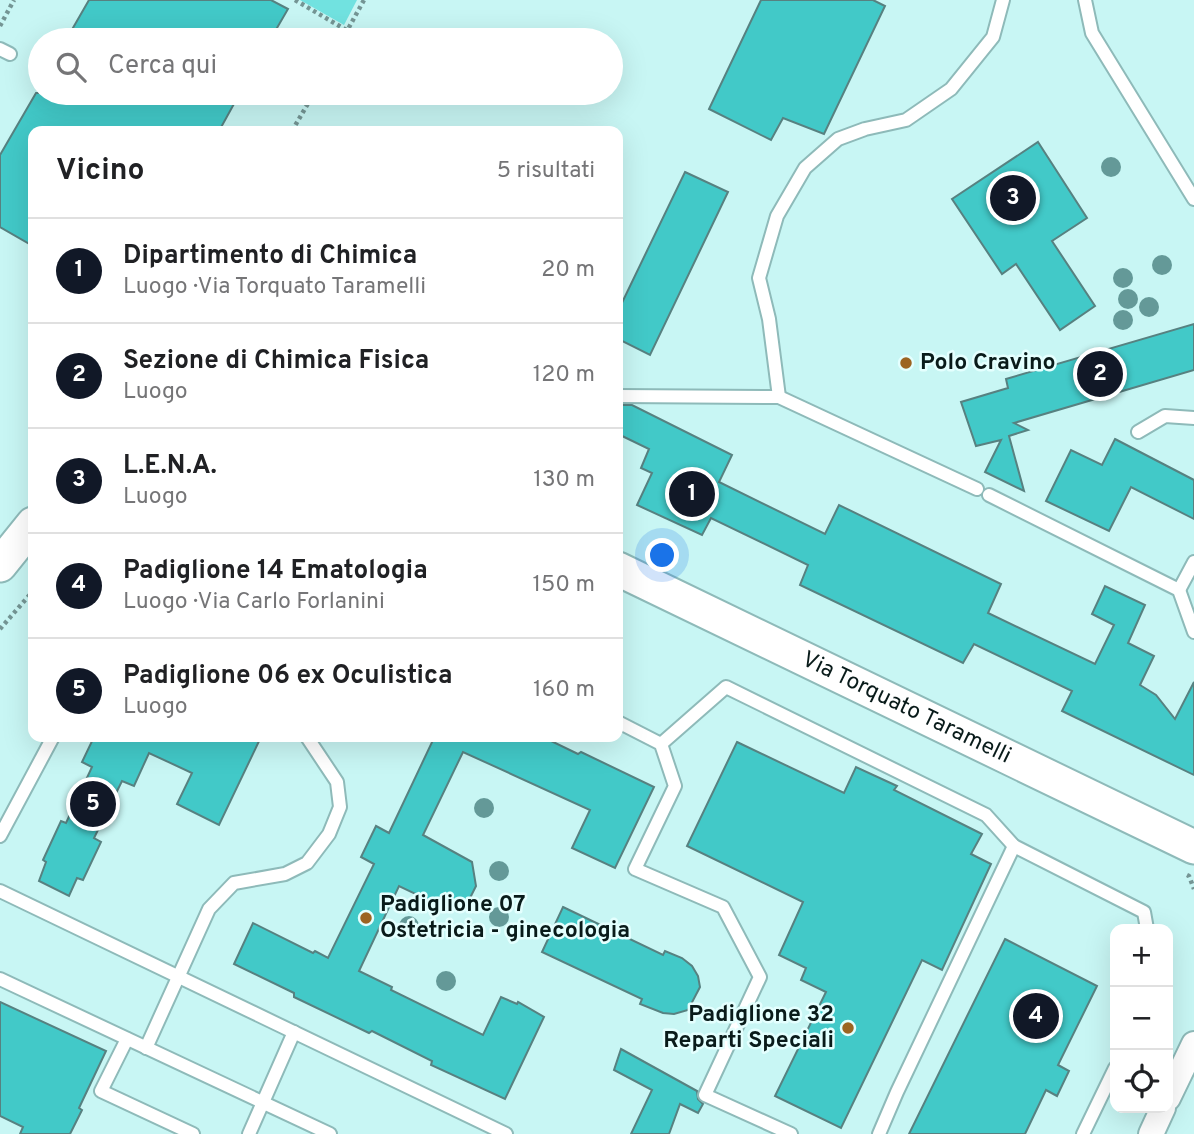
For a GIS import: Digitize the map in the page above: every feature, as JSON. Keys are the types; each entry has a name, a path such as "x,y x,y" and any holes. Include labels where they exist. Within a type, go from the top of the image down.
{"main road":[{"path":"0,565 28,530"},
{"name":"Via Torquato Taramelli","path":"623,571 1194,847"}],"street":[{"path":"1173,1088 1194,1044"},
{"path":"1151,1134 1161,1113"}],"lane":[{"path":"779,397 769,319 759,278 777,216 805,168 838,139 906,120 951,89 993,37 1003,0"},
{"path":"1085,0 1092,33 1194,199"},
{"path":"623,396 779,397 983,492 1179,590 1194,632"},
{"path":"1138,432 1165,416 1194,418"},
{"path":"1179,590 1194,562"},
{"path":"661,744 726,687 986,815 1014,846 1144,912 1146,924"},
{"path":"623,725 661,744 675,786 635,869 723,907 760,978 705,1095 790,1134"},
{"path":"0,836 50,742"},
{"path":"146,1048 209,909 234,883 285,874 307,863 329,834 340,807 337,782 310,742"},
{"path":"879,1134 1014,846"},
{"path":"0,891 506,1134"},
{"path":"0,979 330,1134"},
{"path":"249,1134 294,1032"},
{"path":"127,1039 102,1091 193,1134"},
{"path":"1083,1134 1110,1078"}],"path":[{"path":"0,26 14,0"},
{"path":"295,0 343,28"},
{"path":"350,28 365,0"},
{"path":"295,126 306,105"},
{"path":"0,629 28,597"}],"shaded area":[{"path":"300,0 357,0 344,25"}],"building":[{"path":"89,0 271,0 288,9 277,28 73,28"},
{"path":"761,0 873,0 885,6 824,134 783,118 771,140 709,109"},
{"path":"29,105 233,105 222,126 28,126 28,243 0,227 0,155"},
{"path":"1038,142 1087,218 1052,241 1095,306 1060,330 1016,264 1002,274 952,199"},
{"path":"685,172 728,192 650,355 623,342 623,301"},
{"path":"1194,324 1194,370 1014,423 1028,430 1009,436 1024,491 985,472 1001,440 976,446 961,402 1008,388 1006,379"},
{"path":"623,405 632,405 732,455 719,482 825,534 839,505 1001,584 988,613 1095,664 1114,625 1092,614 1105,586 1145,605 1128,643 1154,656 1140,685 1156,695 1175,719 1194,682 1194,775 1062,711 1072,691 974,644 963,663 800,585 808,565 711,518 702,535 637,505 652,473 641,468 649,449 623,436"},
{"path":"1115,439 1194,480 1194,519 1131,487 1109,531 1046,501 1071,450 1102,465"},
{"path":"92,742 259,742 219,825 177,804 192,773 149,753 134,786 122,781 94,838 101,842 83,880 77,878 69,896 39,881 46,862 43,860 61,821 66,823 92,767 82,762"},
{"name":"Padiglione 07 Ostetricia - ginecologia","path":"432,742 553,742 578,754 581,752 654,787 615,868 572,848 590,810 463,752 423,835 472,862 476,886 470,898 447,909 399,886 359,971 392,987 391,990 483,1035 501,997 517,1004 518,1002 544,1017 505,1099 431,1065 432,1061 372,1031 369,1033 294,997 294,993 234,964 253,923 328,958 374,864 361,857 376,826 389,833"},
{"path":"737,742 844,793 856,767 897,786 894,790 982,834 971,854 991,864 942,970 922,960 841,1128 775,1096 826,992 801,980 806,968 779,955 803,902 687,846"},
{"path":"563,907 663,955 665,951 682,958 692,966 700,987 688,1010 674,1014 663,1013 640,1004 642,999 542,952"},
{"path":"1005,939 1097,986 1058,1065 1069,1071 1057,1096 1046,1090 1025,1134 909,1134"},
{"path":"0,1002 106,1051 70,1134 20,1134 23,1127 0,1116"},
{"path":"621,1049 697,1091 698,1099 703,1104 698,1113 680,1104 669,1134 631,1134 652,1090 614,1070"}],"place":[{"name":"L.E.N.A.","path":"1013,198"},
{"name":"Polo Cravino","path":"906,363"},
{"name":"Sezione di Chimica Fisica","path":"1100,374"},
{"name":"Dipartimento di Chimica","path":"692,494"},
{"name":"Padiglione 06 ex Oculistica","path":"93,804"},
{"name":"Padiglione 07 Ostetricia - ginecologia","path":"366,918"},
{"name":"Padiglione 14 Ematologia","path":"1036,1016"},
{"name":"Padiglione 32 Reparti Speciali","path":"848,1028"}]}
